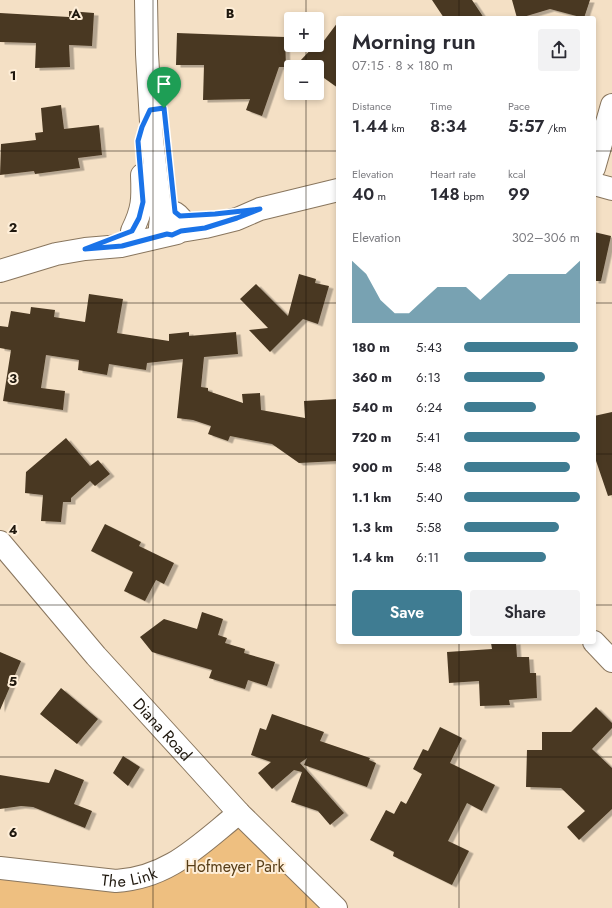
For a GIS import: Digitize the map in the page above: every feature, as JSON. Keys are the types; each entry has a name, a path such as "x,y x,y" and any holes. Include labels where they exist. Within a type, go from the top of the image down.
{"street":[{"path":"147,0 147,54 157,109 156,178 170,222"},
{"path":"596,161 612,105"},
{"path":"132,231 139,218 143,202 138,141 142,127 157,109"},
{"path":"596,185 612,189"},
{"path":"85,249 132,231 170,222 215,214 260,209 336,190"},
{"path":"0,271 56,254 85,249 122,246 170,222"},
{"name":"Diana Road","path":"0,542 96,656 239,813 336,908"},
{"path":"596,644 612,661"},
{"name":"The Link","path":"0,868 116,881 132,880 159,872 178,861 239,813"}],"green space":[{"name":"Hofmeyer Park","path":"239,813 341,908 0,908 0,865 144,877"}],"building":[{"path":"432,0 472,0 483,16 443,16"},
{"path":"512,0 590,0 585,16 576,16 550,9 527,16 516,16"},
{"path":"69,11 94,13 92,46 69,45 70,67 35,68 36,43 0,42 0,13 69,17"},
{"path":"336,25 336,87 324,78 324,60 301,60 308,52 324,52 324,41"},
{"path":"177,33 284,37 286,60 284,60 284,67 279,67 262,116 246,110 250,99 203,100 204,65 176,65"},
{"path":"61,105 64,129 99,125 102,155 78,158 80,168 35,174 34,171 0,175 1,144 36,140 35,133 43,132 41,108"},
{"path":"596,232 611,236 601,281 596,281"},
{"path":"299,274 316,279 315,283 329,286 318,324 303,319 270,352 249,330 268,328 240,299 256,284 288,316"},
{"path":"89,294 123,299 117,333 169,341 169,334 189,332 189,336 236,332 238,354 204,357 201,387 208,388 208,391 243,403 242,394 260,393 261,410 305,418 304,401 336,399 336,461 299,463 272,444 230,436 228,441 208,434 211,426 193,420 177,418 183,359 147,363 146,370 109,364 107,375 78,370 79,360 46,355 41,388 65,391 63,410 3,401 11,350 0,348 0,326 8,327 11,311 30,314 31,307 55,310 54,317 85,322"},
{"path":"612,412 612,495 608,496 596,461 596,416"},
{"path":"66,438 90,466 98,460 110,474 95,486 90,481 71,498 71,502 63,502 61,522 41,521 43,495 25,493 26,472"},
{"path":"105,524 141,542 139,546 174,563 164,584 156,580 145,601 124,591 133,572 91,551"},
{"path":"202,612 223,619 218,635 227,638 225,643 245,649 244,653 275,662 267,686 248,680 245,689 209,678 212,670 152,652 140,637 164,619 197,629"},
{"path":"491,644 516,644 517,657 529,657 530,673 536,673 537,698 509,700 510,705 480,706 479,681 449,683 447,652 492,649"},
{"path":"0,652 21,661 0,710"},
{"path":"61,688 98,719 77,744 40,714"},
{"path":"596,707 612,723 612,728 592,749 612,768 612,809 579,840 567,827 585,811 561,788 526,787 527,750 542,750 542,732 571,732"},
{"path":"272,714 324,732 320,741 370,758 369,760 376,763 367,787 304,765 307,758 300,763 344,813 330,825 318,811 291,802 302,772 294,770 272,789 258,773 271,762 251,755 260,728 266,730"},
{"path":"440,727 462,738 450,763 495,785 482,811 467,803 448,841 469,851 452,885 393,856 394,852 370,840 386,810 394,814 401,801 406,804 422,774 413,769 423,749 428,751"},
{"path":"123,756 140,767 128,786 113,773"},
{"path":"55,769 84,780 74,804 92,811 85,828 33,807 21,806 0,809 0,775 49,783"}],"route":[{"path":"164,108 175,212 180,216 260,209 205,228 181,231 172,235 167,234 150,240 122,246 85,249 132,231 139,218 144,196 138,141 139,137 150,110 164,108"}]}
